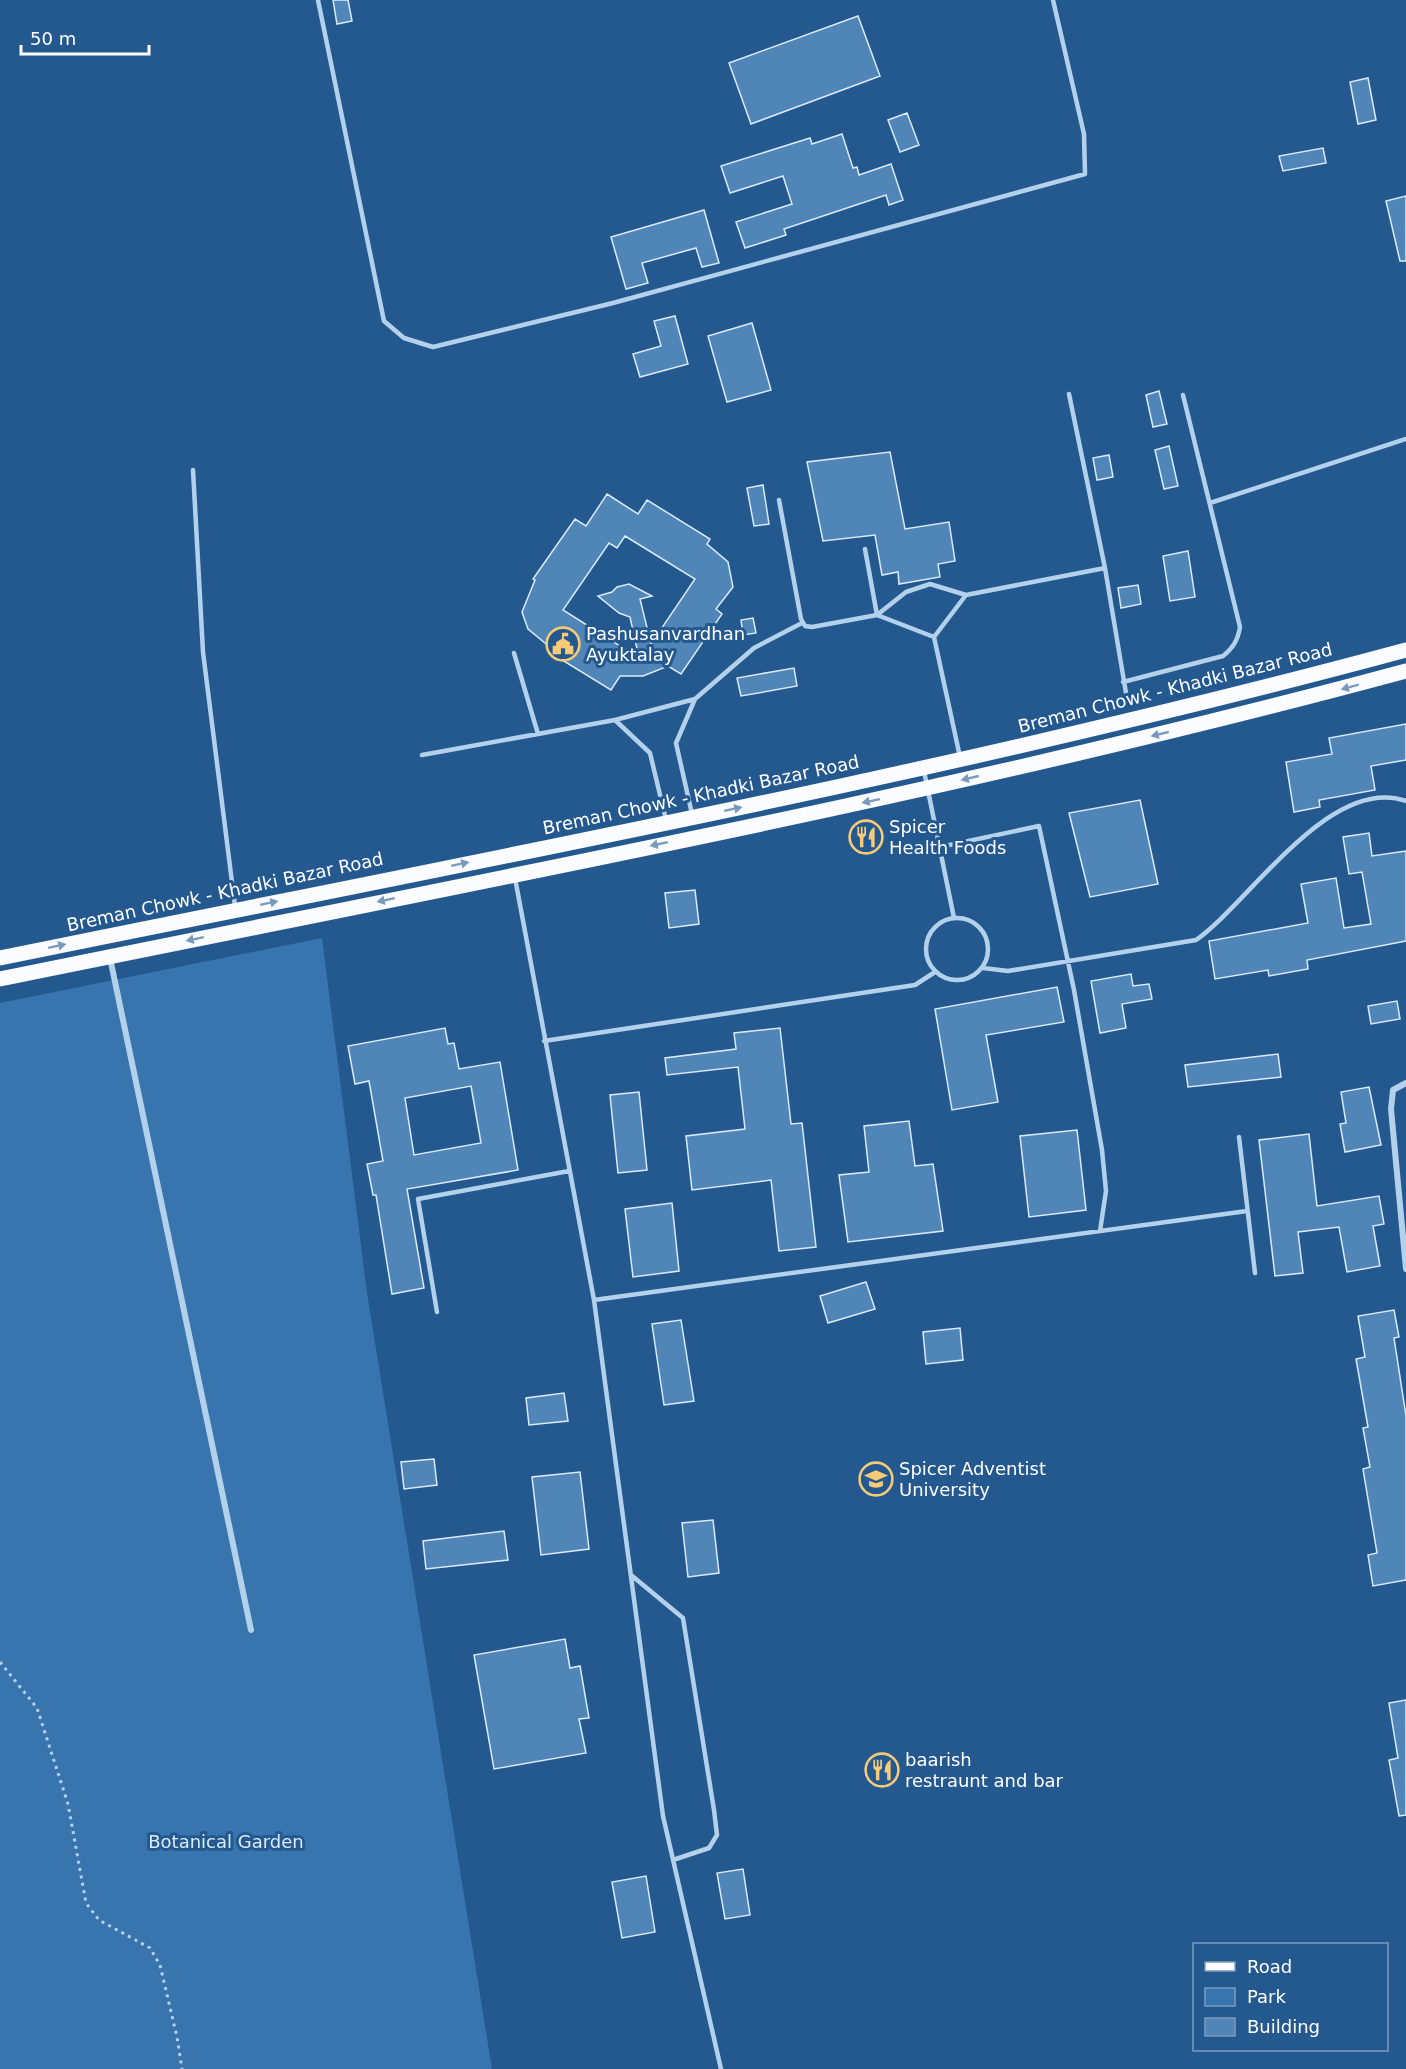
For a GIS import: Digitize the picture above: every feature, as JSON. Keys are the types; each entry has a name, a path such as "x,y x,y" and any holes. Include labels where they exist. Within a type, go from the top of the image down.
{"main road":[{"name":"Breman Chowk - Khadki Bazar Road","path":"0,958 693,817 960,760 1249,693 1406,650"},
{"path":"0,979 928,788 1254,712 1406,672"}],"street":[{"path":"110,956 251,1630"},
{"path":"1406,1083 1394,1090 1391,1109 1406,1269"}],"lane":[{"path":"318,0 384,321 404,338 433,347 613,303 1085,174 1084,134 1053,0"},
{"path":"1069,394 1104,568 1127,699"},
{"path":"1123,682 1222,656 1235,643 1240,627 1183,395"},
{"path":"1209,503 1406,439"},
{"path":"194,470 203,652 236,910"},
{"path":"779,500 802,622"},
{"path":"865,549 877,615"},
{"path":"802,622 812,627 877,615 906,592 930,584 966,595 1104,568"},
{"path":"960,760 934,638 966,595"},
{"path":"877,615 934,638"},
{"path":"693,817 676,743 695,699 754,648 802,622"},
{"path":"514,652 538,734"},
{"path":"422,755 615,720 695,699"},
{"path":"615,720 650,753 667,822"},
{"path":"923,768 954,918"},
{"path":"983,968 1008,971 1196,940 1217,923 1268,867 1328,818 1362,800 1396,797 1406,801"},
{"path":"940,848 1039,825 1102,1150 1106,1191 1100,1232"},
{"path":"514,874 594,1300 663,1816 721,2069"},
{"path":"954,918 972,921 985,934 989,951 983,968 977,974 960,981 951,981 935,972 926,957 927,939 938,925 954,918"},
{"path":"544,1041 915,985 935,972"},
{"path":"1239,1137 1255,1273"},
{"path":"437,1312 418,1199 569,1171"},
{"path":"594,1300 1246,1211"},
{"path":"631,1575 683,1618 714,1810 717,1835 709,1848 673,1860"}],"path":[{"path":"0,1662 37,1708 68,1804 86,1903 99,1920 150,1948 160,1965 182,2069"}],"green space":[{"name":"Botanical Garden","path":"322,938 367,1293 492,2069 0,2069 0,1003"}],"building":[{"path":"333,0 348,0 352,21 337,24"},
{"path":"858,16 880,76 751,124 729,63"},
{"path":"1368,78 1376,120 1358,124 1350,82"},
{"path":"907,113 919,145 900,152 888,120"},
{"path":"842,134 853,168 857,167 859,175 891,164 903,200 889,205 886,195 784,229 786,235 745,248 736,222 792,204 783,176 730,193 721,166 810,138 812,144"},
{"path":"1323,148 1326,163 1283,171 1279,156"},
{"path":"1406,196 1406,261 1400,261 1386,201"},
{"path":"704,210 719,263 702,267 696,248 642,263 648,283 626,289 611,237"},
{"path":"675,316 688,364 640,377 633,354 661,346 654,321"},
{"path":"752,323 771,390 727,402 708,336"},
{"path":"1159,391 1167,424 1153,427 1146,395"},
{"path":"1169,446 1178,486 1164,489 1155,450"},
{"path":"890,452 905,529 949,522 955,561 938,564 940,577 899,584 898,572 882,575 875,535 823,541 807,462"},
{"path":"1109,455 1113,477 1097,480 1093,458"},
{"path":"763,485 769,524 754,526 747,488"},
{"path":"607,494 638,514 647,500 710,539 707,544 728,562 733,587 716,609 722,614 681,674 668,666 643,676 620,676 611,690 549,652 551,648 528,629 522,612 535,580 533,579 575,519 586,526","holes":["625,536 695,579 651,644 640,599 652,596 629,584 598,596 619,613 630,617 639,658 563,610 609,543 617,548"]},
{"path":"1188,551 1195,597 1170,601 1163,556"},
{"path":"1138,585 1141,604 1121,608 1118,588"},
{"path":"753,618 756,633 743,635 741,620"},
{"path":"794,668 797,686 741,696 737,678"},
{"path":"1406,724 1406,760 1371,766 1375,790 1319,800 1320,807 1294,812 1286,762 1332,754 1329,738"},
{"path":"1140,800 1158,884 1090,897 1069,813"},
{"path":"1369,833 1372,856 1406,851 1406,941 1307,960 1308,969 1269,976 1268,970 1215,979 1209,941 1308,923 1301,884 1336,878 1344,928 1371,924 1362,872 1349,874 1343,837"},
{"path":"695,890 699,924 669,928 665,893"},
{"path":"1131,974 1133,986 1149,984 1152,999 1122,1004 1126,1028 1100,1033 1091,981"},
{"path":"1057,987 1064,1022 986,1035 998,1102 952,1110 935,1009"},
{"path":"1397,1001 1400,1019 1371,1024 1368,1006"},
{"path":"445,1028 448,1044 454,1043 459,1069 500,1062 518,1170 407,1189 424,1288 392,1294 376,1195 373,1195 367,1164 383,1161 369,1081 355,1084 348,1046","holes":["471,1086 481,1143 414,1155 405,1098"]},
{"path":"780,1028 791,1124 802,1123 816,1247 779,1251 771,1180 692,1190 686,1136 745,1129 738,1067 667,1075 665,1058 736,1049 734,1033"},
{"path":"1278,1054 1281,1077 1188,1087 1185,1065"},
{"path":"1369,1087 1381,1145 1345,1152 1340,1124 1346,1123 1341,1092"},
{"path":"639,1092 647,1170 618,1173 610,1095"},
{"path":"909,1121 915,1166 933,1164 943,1231 848,1242 839,1175 869,1172 864,1126"},
{"path":"1077,1130 1086,1210 1029,1217 1020,1136"},
{"path":"1309,1134 1317,1206 1379,1196 1384,1224 1373,1226 1380,1266 1347,1272 1339,1227 1298,1232 1303,1273 1275,1276 1259,1140"},
{"path":"672,1203 679,1271 633,1277 625,1209"},
{"path":"866,1282 875,1309 828,1323 820,1296"},
{"path":"1394,1310 1399,1337 1394,1338 1406,1416 1406,1580 1373,1586 1368,1555 1377,1553 1363,1469 1370,1467 1363,1428 1368,1427 1356,1359 1365,1357 1358,1316"},
{"path":"681,1320 694,1401 664,1405 652,1324"},
{"path":"960,1328 963,1360 926,1364 923,1332"},
{"path":"564,1393 568,1421 529,1425 526,1398"},
{"path":"434,1459 437,1485 404,1489 401,1462"},
{"path":"580,1472 589,1549 541,1555 532,1477"},
{"path":"713,1520 719,1573 688,1577 682,1523"},
{"path":"504,1531 508,1560 426,1569 423,1541"},
{"path":"565,1639 570,1668 580,1666 589,1718 579,1719 586,1753 494,1769 474,1655"},
{"path":"1406,1700 1406,1815 1399,1816 1389,1760 1398,1758 1389,1703"},
{"path":"743,1869 750,1915 725,1919 717,1873"},
{"path":"646,1876 655,1932 622,1938 612,1882"}],"place":[{"name":"Pashusanvardhan Ayuktalay","path":"563,644"},
{"name":"Spicer Health Foods","path":"866,837"},
{"name":"Spicer Adventist University","path":"876,1479"},
{"name":"baarish restraunt and bar","path":"882,1770"}]}
